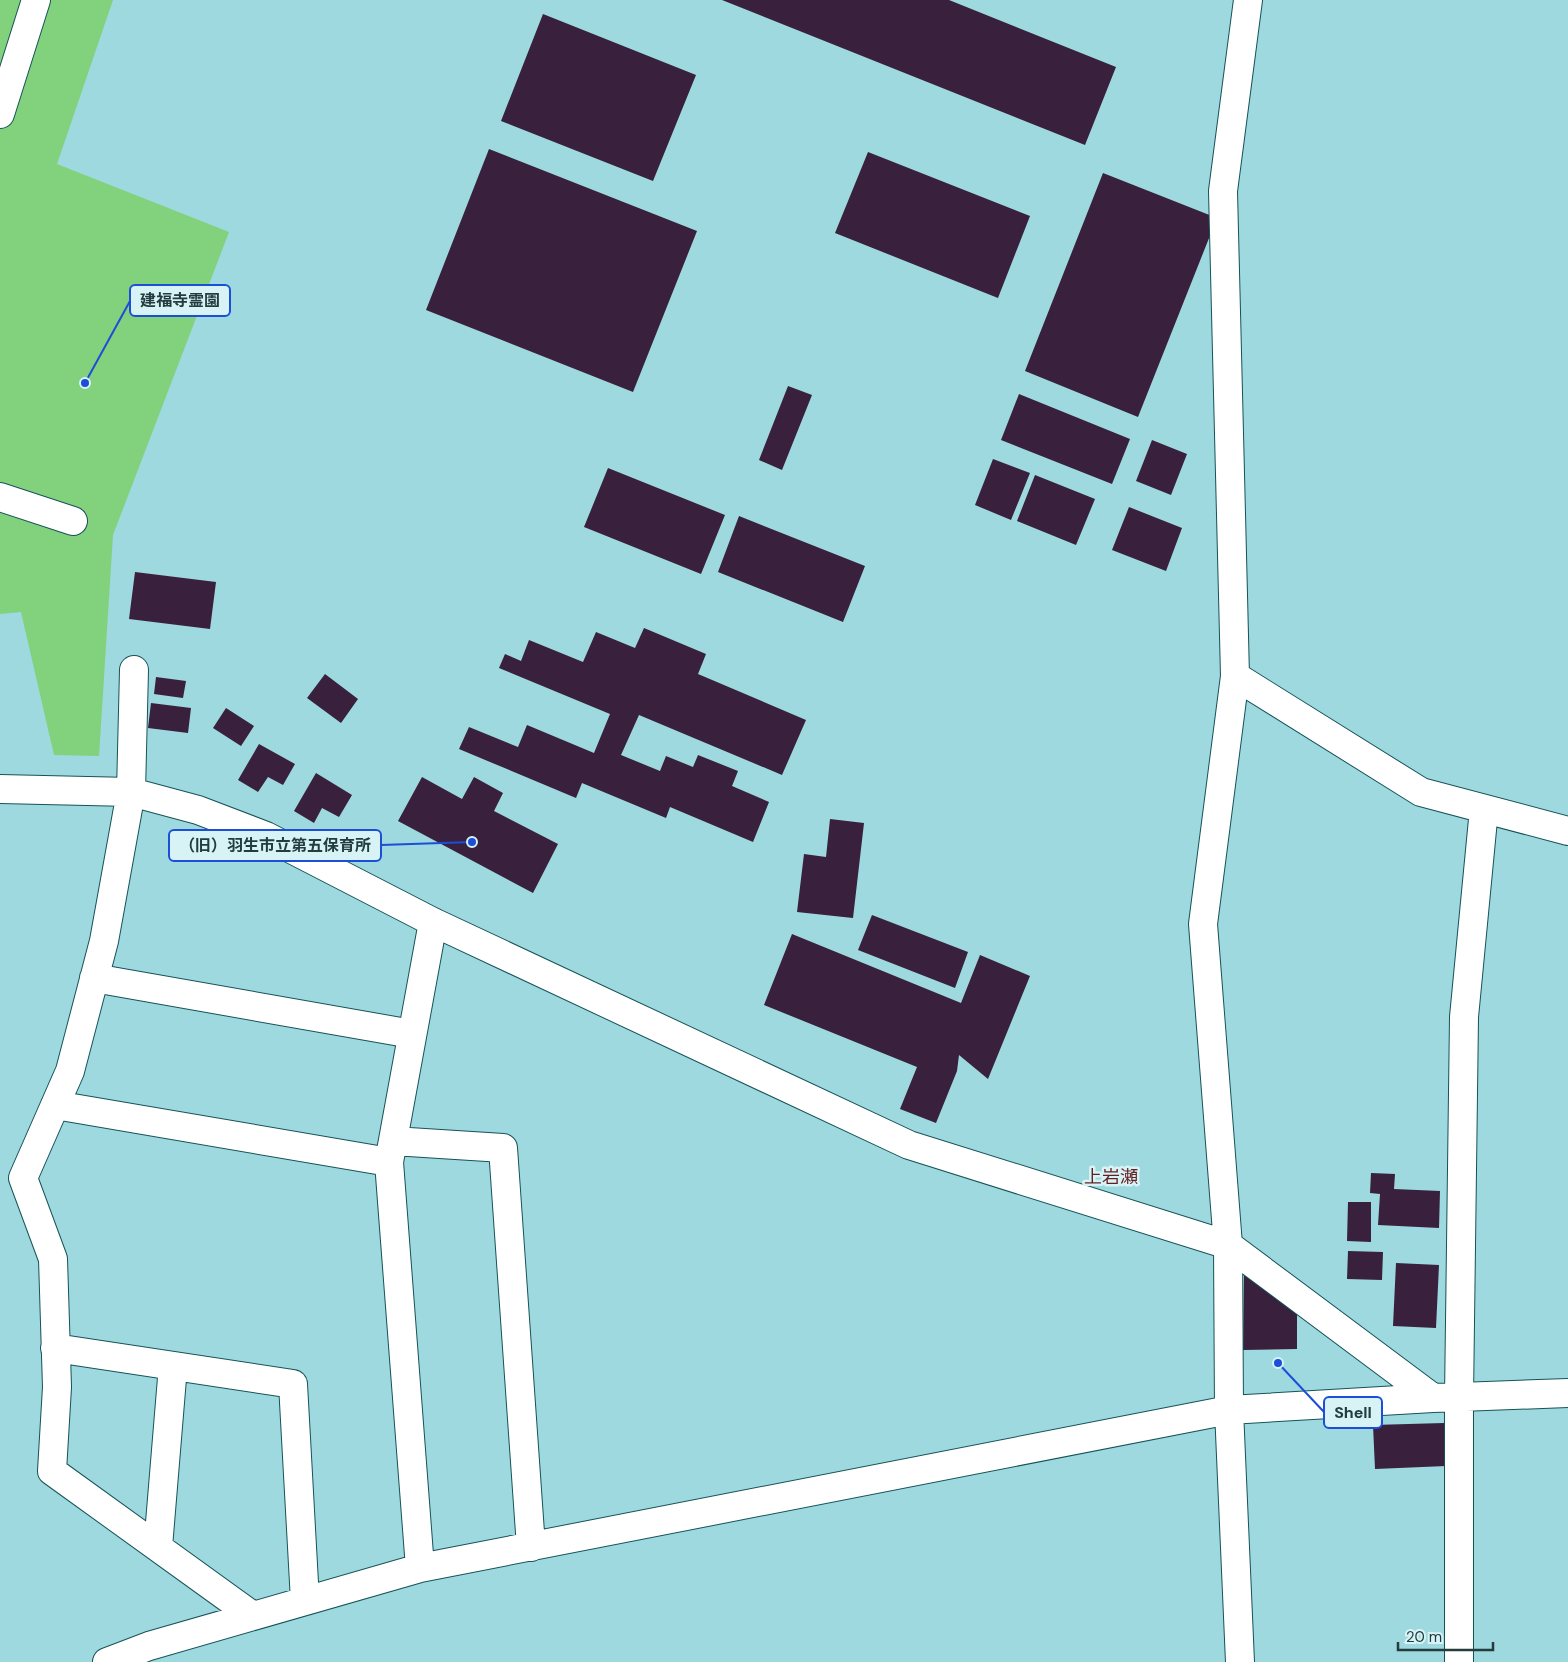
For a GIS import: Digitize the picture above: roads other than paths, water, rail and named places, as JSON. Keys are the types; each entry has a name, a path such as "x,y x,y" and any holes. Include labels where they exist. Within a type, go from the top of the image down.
{"street":[{"path":"0,114 36,0"},
{"path":"1240,1662 1229,1410 1228,1245 1203,924 1235,676 1224,191 1248,0"},
{"path":"0,496 73,521"},
{"path":"134,670 131,792 104,941 70,1071 23,1178 53,1259 57,1387 52,1471 253,1616"},
{"path":"1235,676 1421,792 1568,831"},
{"path":"0,789 131,792 198,810 266,836 433,922 909,1145 1228,1245 1446,1398"},
{"path":"1459,1662 1446,1398 1464,1017 1484,809"},
{"path":"420,1568 391,1151 433,922"},
{"path":"94,978 412,1034"},
{"path":"55,1106 391,1151 503,1148 531,1547"},
{"path":"55,1348 293,1384 305,1601"},
{"path":"158,1547 173,1366"},
{"path":"107,1662 149,1646 420,1568 1229,1410 1568,1393"}],"place":[{"name":"建福寺霊園","path":"85,383"},
{"name":"（旧）羽生市立第五保育所","path":"472,842"},
{"name":"Shell","path":"1278,1363"}],"district":[{"name":"上岩瀬","path":"1111,1177"}]}
